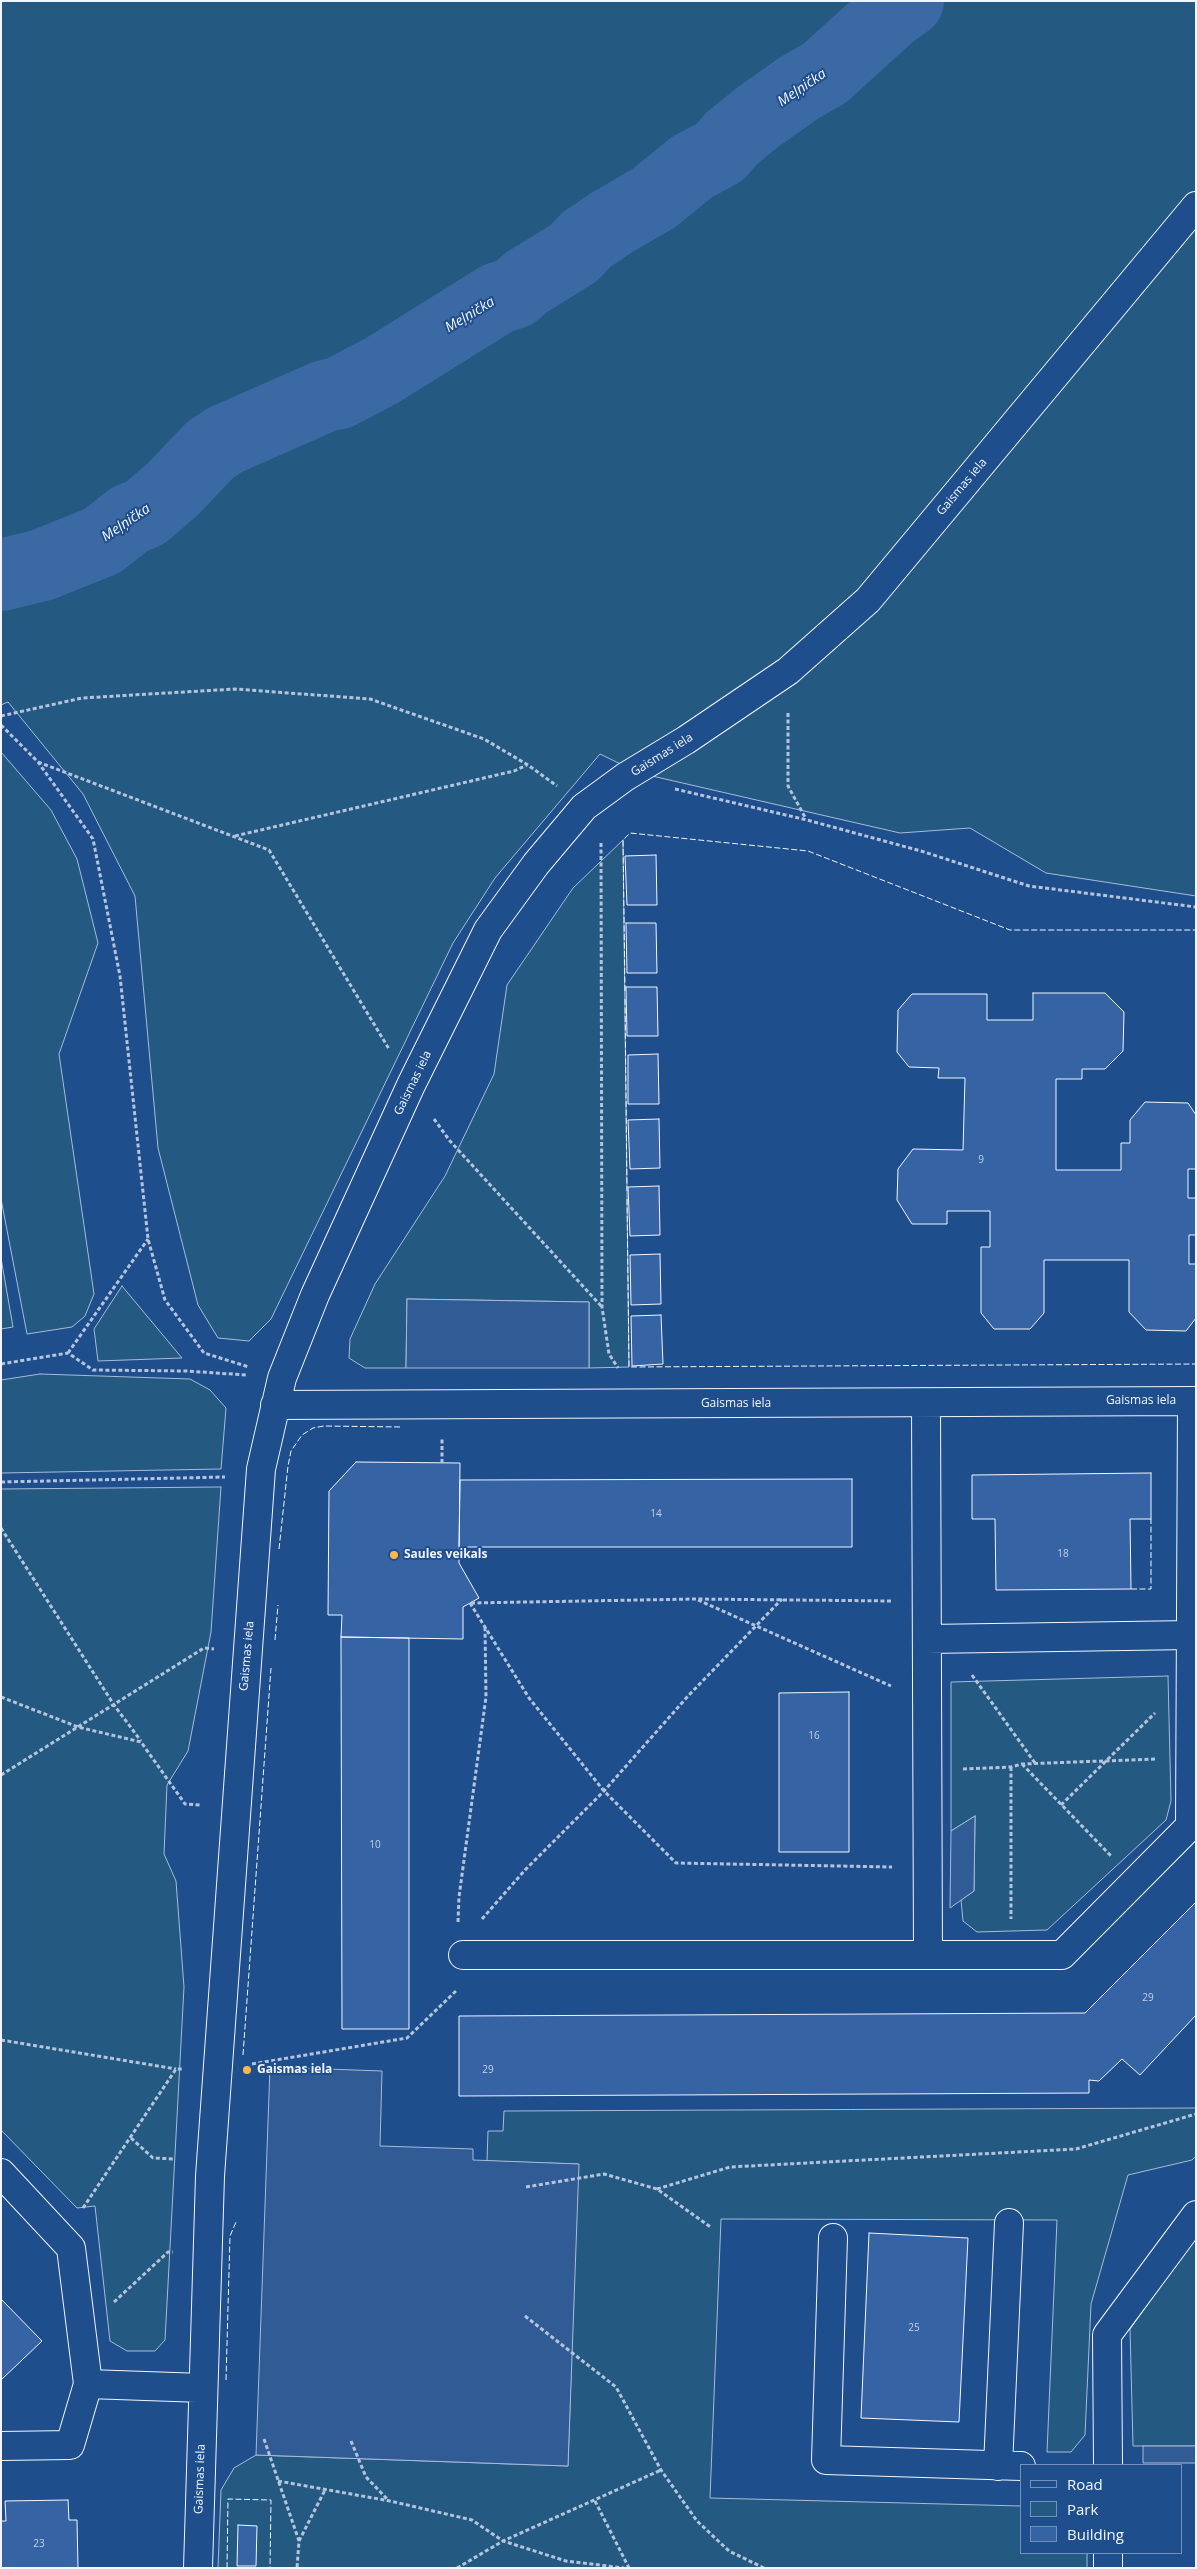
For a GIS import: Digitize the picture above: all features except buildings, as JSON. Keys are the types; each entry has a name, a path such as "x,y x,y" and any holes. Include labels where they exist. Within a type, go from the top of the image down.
{"street":[{"name":"Gaismas iela","path":"198,2568 211,2161 260,1476 282,1378 315,1295 411,1086 488,930 536,864 584,807 600,794 686,740 788,671 868,600 1196,206"},
{"name":"Gaismas iela","path":"276,1405 1194,1401"},
{"path":"463,1948 1062,1955 1190,1826 1194,1401"},
{"path":"926,1403 926,1602 937,1639 927,1703 928,1954"},
{"path":"937,1639 1191,1635"},
{"path":"1,2173 71,2248 88,2384 70,2445 1,2446"},
{"path":"1108,2464 1107,2335 1196,2215"},
{"path":"833,2238 826,2460 1009,2466 1009,2223"},
{"path":"88,2384 203,2388"},
{"path":"1108,2554 1108,2568"}],"path":[{"path":"788,671 788,786 806,820"},
{"path":"1,716 82,698 235,689 370,699 484,739 528,765 514,771 234,836"},
{"path":"1,725 38,762 92,839 120,976 148,1239 166,1300 204,1353 282,1378"},
{"path":"38,762 269,850 392,1054"},
{"path":"626,777 806,820 921,851 1029,886 1196,907"},
{"path":"600,794 602,1307 609,1354 623,1377 646,1404"},
{"path":"450,1141 602,1307"},
{"path":"68,1353 148,1239"},
{"path":"1,1364 68,1353 92,1370 186,1371 282,1378"},
{"path":"1,1482 260,1476"},
{"path":"1,1528 114,1705 185,1804 236,1806"},
{"path":"926,1602 695,1599 470,1603 529,1698 604,1791 676,1863 928,1867"},
{"path":"695,1599 927,1703"},
{"path":"463,1948 526,1869 604,1791 688,1696 782,1599"},
{"path":"251,2064 407,2038 464,1983 463,1948 458,1930 459,1897 486,1696 485,1627"},
{"path":"937,1639 1035,1763"},
{"path":"1,1775 204,1648 219,1649"},
{"path":"1060,1805 1190,1678"},
{"path":"1,1697 78,1727 141,1742"},
{"path":"927,1770 1011,1767 1035,1763 1191,1758"},
{"path":"1022,1764 1136,1882"},
{"path":"1011,1767 1011,1953"},
{"path":"1,2040 176,2069 217,2071"},
{"path":"62,2238 176,2069"},
{"path":"657,2189 730,2167 1076,2149 1196,2114"},
{"path":"131,2138 153,2158 211,2161"},
{"path":"526,2187 604,2174 657,2189 712,2228"},
{"path":"81,2332 168,2252 208,2254"},
{"path":"525,2316 616,2387 661,2470 697,2521 729,2551 764,2568"},
{"path":"264,2439 298,2542 297,2568"},
{"path":"351,2441 366,2477 390,2501"},
{"path":"456,2568 503,2542 661,2470"},
{"path":"278,2481 390,2501 472,2520 503,2542 566,2561 624,2568"},
{"path":"298,2542 325,2490"},
{"path":"595,2501 629,2568"}],"green space":[{"path":"1,1 1196,1 1196,896 1046,873 970,828 900,833 639,773 600,754 495,878 453,943 271,1319 249,1341 218,1338 198,1305 158,1148 135,896 83,794 8,702 1,705"},
{"path":"1,752 51,810 77,859 98,943 59,1054 94,1294 85,1316 72,1327 27,1334 1,1199"},
{"path":"623,840 629,1367 589,1368 589,1302 407,1299 406,1368 365,1368 349,1358 350,1339 375,1284 445,1176 494,1074 507,985 573,888"},
{"path":"1,1258 13,1327 1,1329"},
{"path":"122,1286 182,1358 98,1361 94,1329"},
{"path":"40,1374 190,1379 210,1390 226,1408 221,1469 1,1473 1,1380"},
{"path":"221,1487 211,1632 188,1751 167,1785 164,1854 176,1881 184,1987 165,2340 155,2351 127,2351 110,2341 95,2206 77,2208 1,2130 1,1489"},
{"path":"1168,1676 1171,1801 1166,1820 1047,1930 977,1932 963,1921 961,1900 974,1891 975,1816 951,1831 951,1682"},
{"path":"1196,2108 1196,2156 1192,2160 1128,2175 1091,2304 1085,2435 1071,2452 1047,2452 1057,2220 721,2219 710,2498 1020,2506 1020,2554 1087,2554 1087,2568 218,2568 221,2490 234,2468 256,2455 568,2466 578,2164 487,2161 488,2131 503,2131 504,2111"},
{"path":"1196,2236 1196,2446 1133,2446 1130,2329"}],"shaded area":[{"path":"407,1299 589,1302 589,1368 406,1368"},
{"path":"975,1816 974,1891 950,1908 951,1831"},
{"path":"270,2067 382,2071 380,2146 473,2149 473,2160 579,2164 568,2466 256,2455"},
{"path":"1143,2446 1196,2446 1196,2463 1143,2463"}],"waterway":[{"name":"Meļņička","path":"1,575 42,565 102,541 130,519 145,513 173,489 210,450 225,440 325,396 339,393 381,371 498,298 514,293 527,282 574,253 586,240 611,223 654,198 692,167 720,152 732,138 758,117 799,88 825,73 890,14 908,1"}],"fence":[{"path":"625,991 623,840 630,833 808,851 1010,930 1196,930"},
{"path":"625,999 627,1191"},
{"path":"627,1199 629,1367 1196,1364"},
{"path":"279,1549 291,1451 302,1435 313,1428 324,1426 401,1427"},
{"path":"1131,1589 1151,1589 1151,1519"},
{"path":"275,1640 278,1605"},
{"path":"243,2055 271,1668"},
{"path":"226,2380 230,2236 236,2222"},
{"path":"227,2568 228,2499 271,2500 270,2568"}],"place":[{"name":"Saules veikals","path":"394,1555"},
{"name":"Gaismas iela","path":"247,2070"}]}
